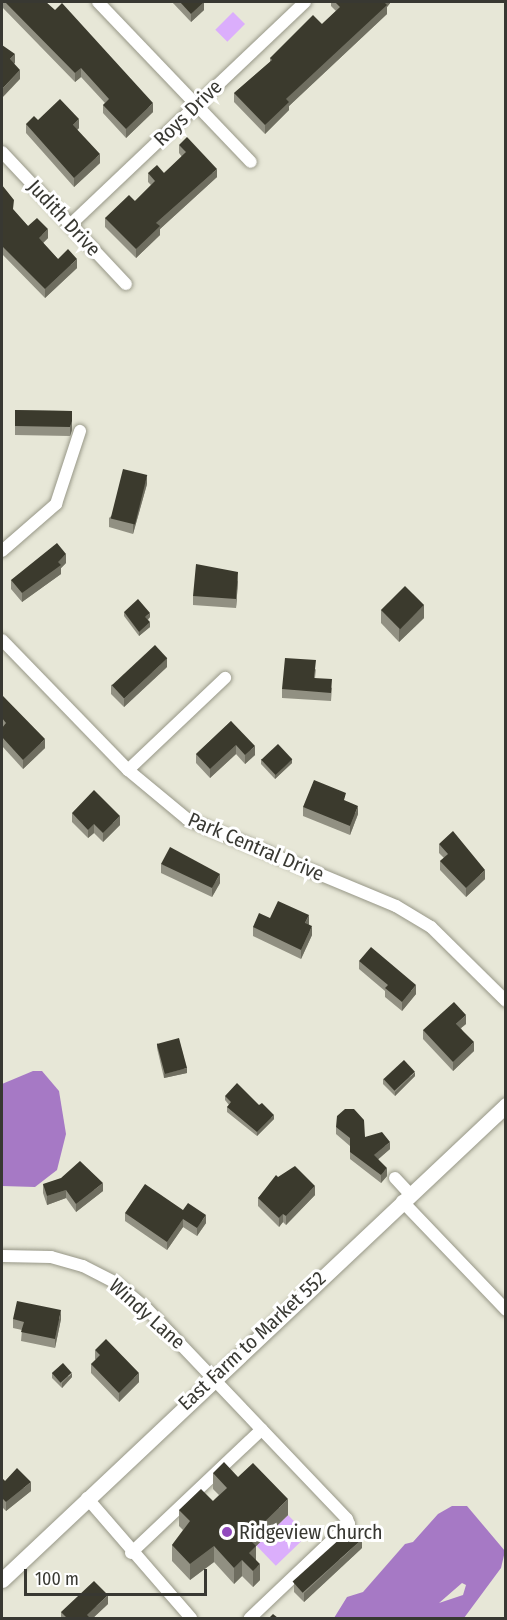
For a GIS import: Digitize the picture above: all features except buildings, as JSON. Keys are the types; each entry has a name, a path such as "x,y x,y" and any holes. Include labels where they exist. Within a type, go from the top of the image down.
{"main road":[{"name":"East Farm to Market 552","path":"2,1580 214,1377 506,1105"}],"street":[{"path":"98,2 251,162"},
{"name":"Roys Drive","path":"70,225 305,2"},
{"name":"Judith Drive","path":"2,152 126,284"},
{"path":"2,551 56,504 80,431"},
{"name":"Park Central Drive","path":"2,640 128,770 172,808 217,835 396,906 430,927 506,1001"},
{"path":"128,770 225,678"},
{"path":"394,1178 406,1197 506,1310"},
{"name":"Windy Lane","path":"2,1256 51,1257 83,1266 116,1283 146,1308 214,1377 349,1524 250,1618"},
{"path":"131,1553 262,1429"},
{"path":"87,1498 118,1532 131,1553 191,1618"}],"shaded area":[{"path":"233,12 245,24 227,42 215,30"},
{"path":"33,1071 42,1071 59,1091 66,1134 57,1170 35,1187 2,1186 2,1084"},
{"path":"452,1506 467,1506 505,1551 501,1568 464,1618 334,1618 347,1597 363,1592 405,1544 413,1542 438,1514","holes":["462,1583 466,1585 463,1595 439,1603"]},
{"path":"288,1515 307,1535 276,1566 256,1546"}],"place":[{"name":"Ridgeview Church","path":"227,1532"}]}
